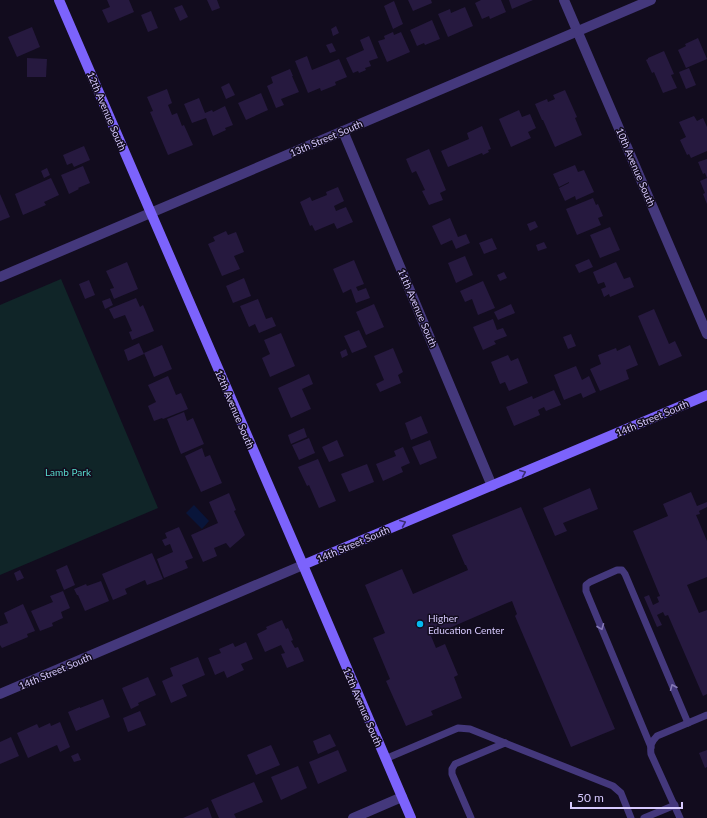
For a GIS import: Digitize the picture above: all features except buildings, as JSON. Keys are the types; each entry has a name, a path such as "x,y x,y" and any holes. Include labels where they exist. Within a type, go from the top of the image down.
{"street":[{"name":"12th Avenue South","path":"59,0 411,818"},
{"name":"10th Avenue South","path":"564,0 707,334"},
{"name":"13th Street South","path":"0,277 651,0"},
{"name":"11th Avenue South","path":"343,131 492,486"},
{"name":"14th Street South","path":"0,694 707,395"},
{"path":"353,818 402,797"}],"lane":[{"path":"680,818 652,754 586,591 586,585 590,582 617,570 622,570 625,574 688,723"},
{"path":"650,747 652,741 657,736 707,715"},
{"path":"385,759 458,728 470,729 614,786 621,793 632,818"},
{"path":"470,818 452,774 452,769 455,764 505,743"},
{"path":"644,818 675,805"}],"green space":[{"name":"Lamb Park","path":"61,279 158,508 0,575 0,305"}],"water":[{"path":"194,505 209,521 202,529 186,513"}],"place":[{"name":"Higher Education Center","path":"420,624"}]}
